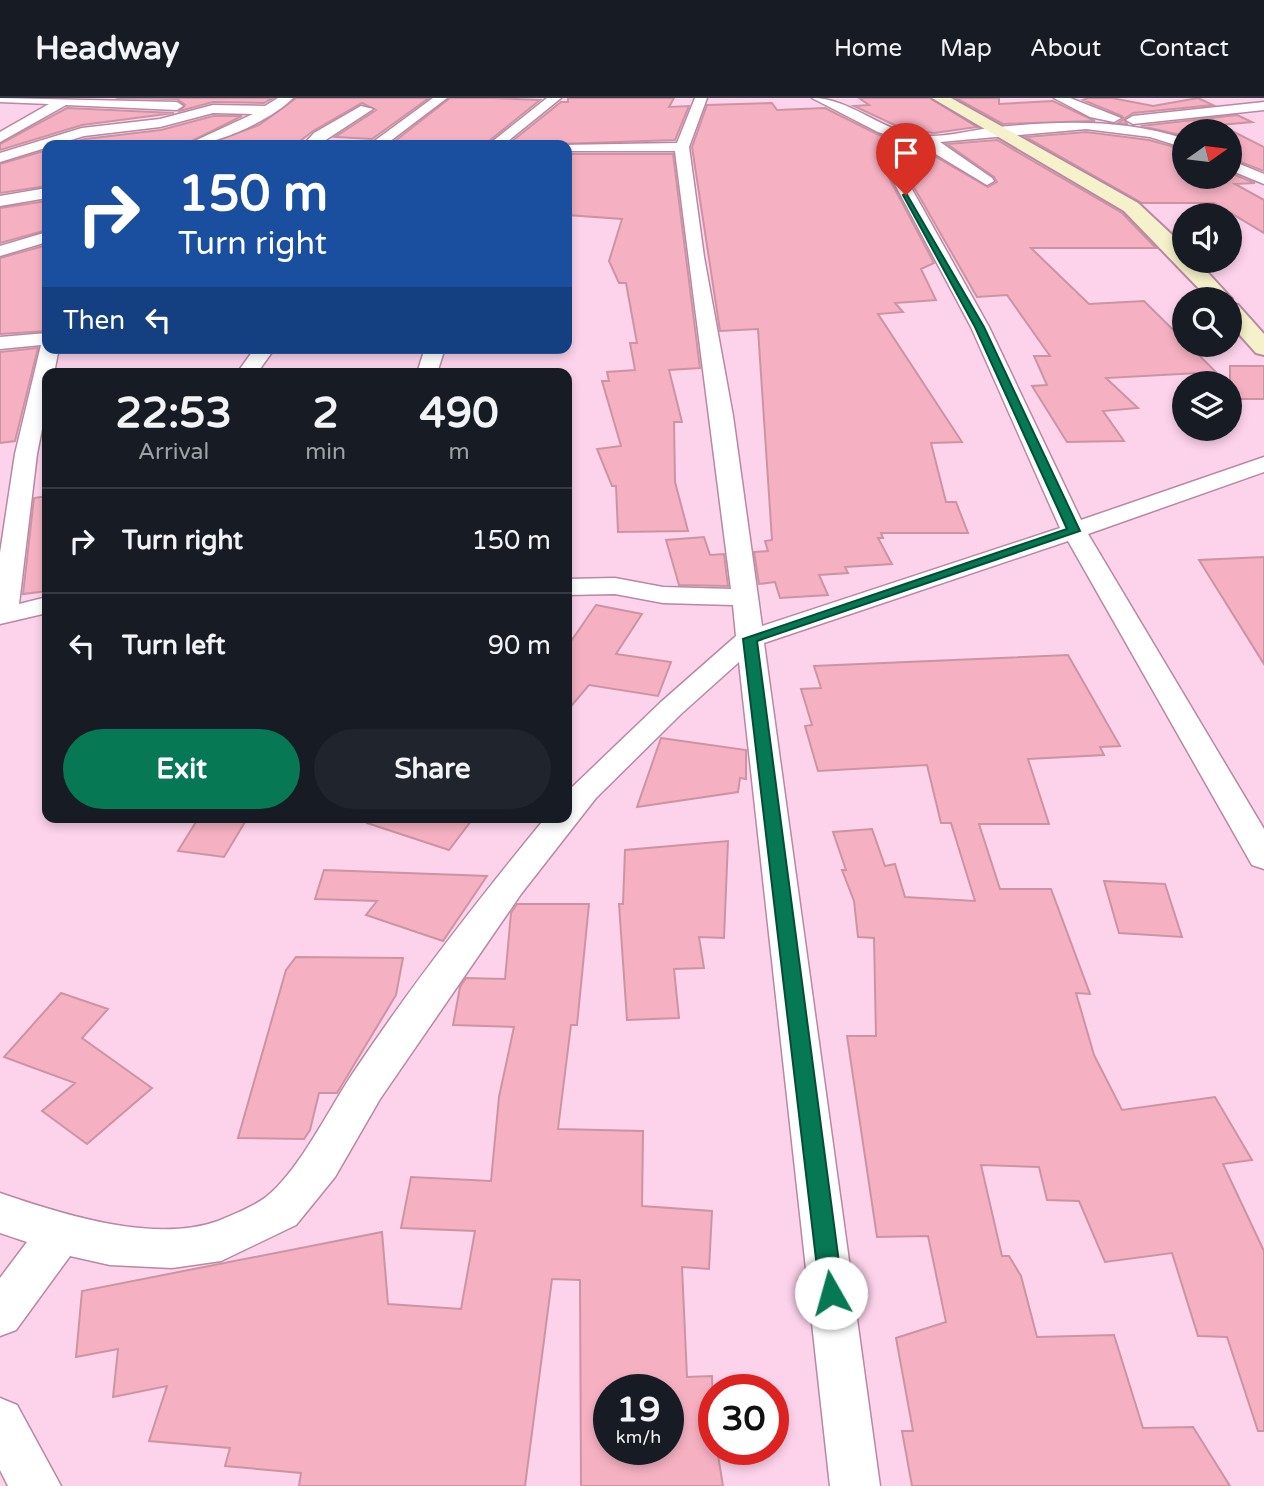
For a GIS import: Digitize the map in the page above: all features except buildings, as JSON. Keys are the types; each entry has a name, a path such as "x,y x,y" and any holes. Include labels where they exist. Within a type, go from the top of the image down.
{"main road":[{"path":"940,98 1131,207 1172,247"},
{"path":"1198,273 1210,287"},
{"path":"1242,323 1264,348"}],"street":[{"path":"204,140 287,98"},
{"path":"383,140 441,98"},
{"path":"501,140 555,98"},
{"path":"701,98 682,147 695,257 722,416 855,1486"},
{"path":"818,98 883,129 921,140 987,181"},
{"path":"1060,98 1095,114 1125,121 1172,138"},
{"path":"1251,98 1264,100"},
{"path":"1,99 267,110"},
{"path":"0,138 64,100"},
{"path":"1125,121 1264,106"},
{"path":"57,140 82,132 160,123 213,109"},
{"path":"315,140 366,109"},
{"path":"1164,135 1084,127 1002,131 921,140 904,147 897,163 897,175 980,327 1074,531 1264,857"},
{"path":"0,158 42,145"},
{"path":"572,147 682,147"},
{"path":"1242,161 1253,159"},
{"path":"1242,169 1264,180"},
{"path":"0,201 42,194"},
{"path":"0,251 42,238"},
{"path":"0,343 42,339"},
{"path":"42,409 37,453 2,615 42,606"},
{"path":"0,456 37,453"},
{"path":"572,806 584,791 671,708 750,639 1074,531 1264,464"},
{"path":"572,587 615,586 707,598 745,597"},
{"path":"0,1213 60,1234 110,1245 172,1248 221,1241 281,1211 320,1164 366,1087 509,885 559,823"},
{"path":"0,1314 60,1234"},
{"path":"0,1422 36,1486"}],"route":[{"path":"831,1293 750,639 1074,531 1048,468 980,327 906,195"}]}
